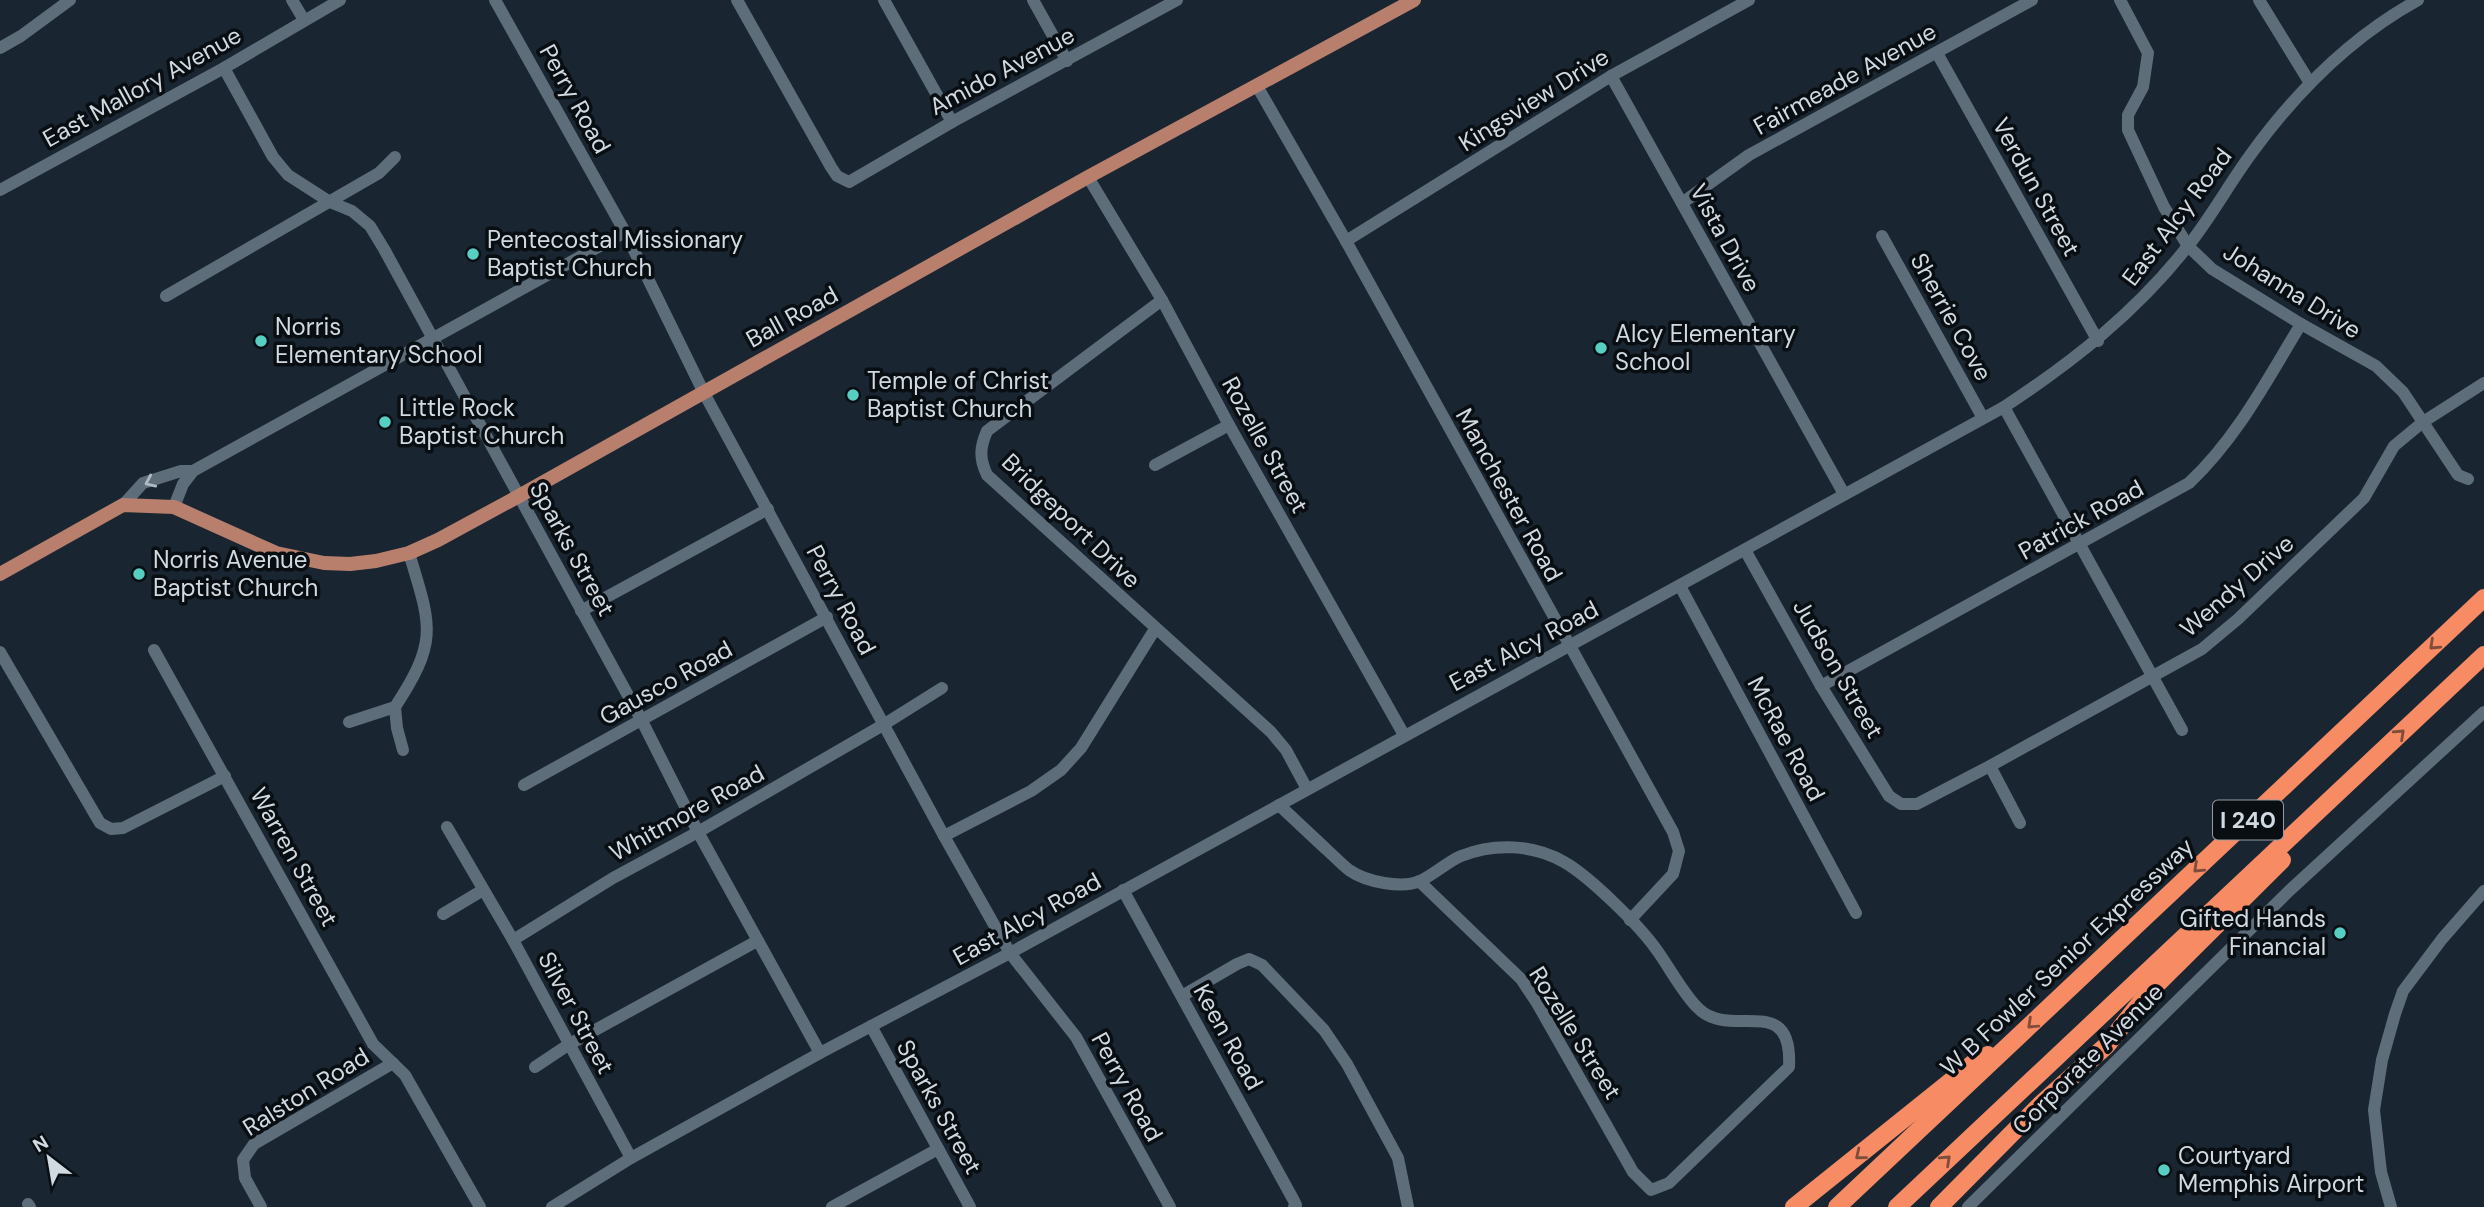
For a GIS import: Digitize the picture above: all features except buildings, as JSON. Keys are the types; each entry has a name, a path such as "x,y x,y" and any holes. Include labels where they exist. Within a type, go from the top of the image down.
{"highway":[{"name":"W B Fowler Senior Expressway","path":"1837,1207 2484,598"},
{"name":"I 240","path":"1897,1207 2484,655"},
{"path":"1939,1207 2040,1105 2107,1045 2148,993 2278,866 2350,781"},
{"path":"1794,1207 1976,1062 2013,1042"}],"main road":[{"name":"Ball Road","path":"174,507 276,553 324,563 376,561 409,553 519,496 1088,177 1413,0"},
{"path":"0,574 122,505 174,507"}],"street":[{"path":"0,48 70,0"},
{"path":"292,0 304,20"},
{"name":"East Mallory Avenue","path":"0,190 224,68 340,0"},
{"name":"Perry Road","path":"495,0 625,232 704,393 944,836 1010,953 1076,1037 1170,1207"},
{"name":"Amido Avenue","path":"737,0 831,167 837,176 849,182 951,122 1177,0"},
{"path":"884,0 951,122"},
{"path":"1033,0 1067,61"},
{"name":"Kingsview Drive","path":"1346,241 1611,76 1749,0"},
{"name":"Fairmeade Avenue","path":"1682,203 1749,155 2032,0"},
{"name":"Johanna Drive","path":"2120,0 2148,53 2143,87 2128,115 2128,130 2164,207 2188,246 2213,268 2301,324 2376,366 2403,392 2458,475 2468,479"},
{"path":"2259,0 2310,83"},
{"name":"East Alcy Road","path":"552,1207 631,1157 1010,953 2004,407 2098,341 2138,304 2188,246 2245,162 2310,83 2356,41 2393,14 2418,0"},
{"name":"Verdun Street","path":"1937,53 2098,341"},
{"name":"Sparks Street","path":"224,68 273,158 288,175 330,202 352,211 370,226 642,721 698,832 820,1053"},
{"name":"Vista Drive","path":"1611,76 1844,494"},
{"name":"Manchester Road","path":"1257,86 1346,241 1673,832 1679,851 1673,874 1630,920"},
{"path":"166,296 379,173 395,157"},
{"name":"Rozelle Street","path":"1088,177 1162,300 1229,425 1404,735"},
{"path":"174,507 183,484 193,471 625,232"},
{"name":"Sherrie Cove","path":"1882,236 1983,418"},
{"name":"Bridgeport Drive","path":"1162,300 987,431 981,444 981,462 987,475 1271,732 1286,750 1307,789"},
{"name":"Patrick Road","path":"1821,686 2189,483 2232,437 2301,324"},
{"name":"Wendy Drive","path":"1901,804 1917,804 2202,649 2238,619 2364,498 2394,446 2423,422 2484,383"},
{"path":"2004,407 2182,730"},
{"path":"1155,466 1229,425"},
{"path":"122,505 144,483 181,471 193,471"},
{"path":"581,611 768,509"},
{"name":"Judson Street","path":"1745,550 1821,686 1889,796 1901,804"},
{"path":"349,722 395,707 423,659 428,636 427,614 409,553"},
{"name":"McRae Road","path":"1680,586 1856,913"},
{"name":"Gausco Road","path":"524,785 827,617"},
{"path":"944,836 1031,791 1061,770 1080,748 1155,629"},
{"path":"154,650 225,776"},
{"name":"Warren Street","path":"0,652 100,823 111,829 123,828 225,776 373,1044 405,1075 480,1207"},
{"name":"Whitmore Road","path":"513,940 613,878 698,832 942,688"},
{"path":"395,707 403,750"},
{"name":"Corporate Avenue","path":"1968,1207 2290,890 2484,712"},
{"path":"1990,766 2020,823"},
{"path":"1279,805 1350,871 1380,882 1399,885 1419,881 1461,856 1497,847 1529,849 1562,860 1581,873 1630,920"},
{"name":"Silver Street","path":"447,827 513,940 631,1157"},
{"name":"Rozelle Street","path":"1419,881 1521,979 1633,1172 1651,1190 1669,1183 1789,1067 1790,1048 1782,1029 1763,1021 1713,1019 1698,1009 1654,945 1630,920"},
{"path":"443,914 483,890"},
{"name":"Keen Road","path":"1123,890 1295,1206"},
{"path":"2391,1207 2381,1172 2374,1110 2382,1060 2395,1014 2403,991 2442,939 2484,891"},
{"path":"535,1067 568,1045 757,941"},
{"path":"1182,996 1249,959 1262,965 1324,1030 1347,1064 1398,1158 1408,1207"},
{"name":"Sparks Street","path":"870,1026 970,1207"},
{"name":"Ralston Road","path":"261,1207 245,1178 243,1160 254,1144 393,1063"},
{"path":"832,1207 938,1149"}],"place":[{"name":"Pentecostal Missionary Baptist Church","path":"473,254"},
{"name":"Norris Elementary School","path":"261,341"},
{"name":"Alcy Elementary School","path":"1601,348"},
{"name":"Temple of Christ Baptist Church","path":"853,395"},
{"name":"Little Rock Baptist Church","path":"385,422"},
{"name":"Norris Avenue Baptist Church","path":"139,574"},
{"name":"Gifted Hands Financial","path":"2340,933"},
{"name":"Courtyard Memphis Airport","path":"2164,1170"}]}
